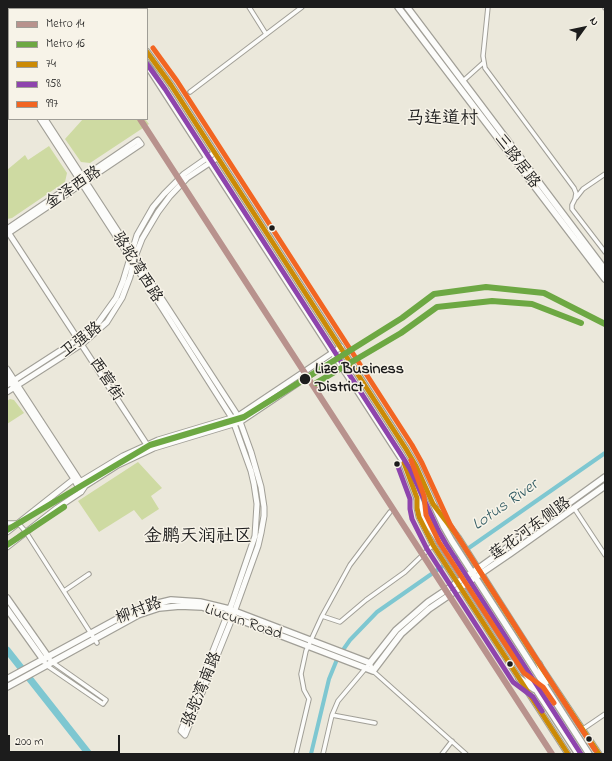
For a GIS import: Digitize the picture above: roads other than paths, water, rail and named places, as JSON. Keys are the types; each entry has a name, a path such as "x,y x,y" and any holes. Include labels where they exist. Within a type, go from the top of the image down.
{"main road":[{"name":"三路居路","path":"398,7 605,279"},
{"name":"三路居路","path":"407,7 605,270"},
{"path":"148,53 171,85 406,449 416,466 452,541 589,754"},
{"path":"148,67 403,461 426,521 578,754"},
{"name":"莲花河东侧路","path":"480,571 605,477"},
{"name":"莲花河东侧路","path":"373,671 393,644 413,622 463,578 480,571 605,486"},
{"name":"莲花河东侧路","path":"368,666 396,630 410,616 436,596 457,583"},
{"path":"7,598 48,656 49,663"},
{"name":"柳村路","path":"7,679 137,609 164,601 194,601 349,654 368,666"},
{"name":"Liucun Road","path":"7,687 49,663 96,641 138,615 167,607 180,606 231,613 308,647 368,666 373,671"},
{"path":"7,609 42,659 49,663"},
{"path":"540,664 550,692"},
{"path":"519,678 538,692"}],"street":[{"path":"249,7 266,34"},
{"path":"190,92 302,7"},
{"path":"488,7 483,56 487,72 574,188 576,198"},
{"path":"463,82 484,63"},
{"name":"骆驼湾西路","path":"41,120 239,419"},
{"name":"骆驼湾西路","path":"46,120 82,181 132,252 132,257"},
{"name":"金泽西路","path":"7,232 139,142"},
{"name":"卫强路","path":"132,252 143,225 164,194 184,174 216,156"},
{"name":"卫强路","path":"80,342 113,304 132,257 158,212 170,196 187,178 209,160"},
{"path":"605,174 583,189 572,205 572,208 605,252"},
{"name":"西营街","path":"7,232 149,447"},
{"name":"卫强路","path":"7,392 13,384 103,326 114,313 122,298 134,264 132,257"},
{"name":"骆驼湾西路","path":"134,264 233,421"},
{"path":"80,482 123,456 239,419 343,350"},
{"path":"7,369 13,384 74,479 80,492"},
{"path":"7,377 80,482"},
{"name":"骆驼湾南路","path":"233,421 251,470 257,504 255,536 231,613 181,731 185,735 231,613 261,533 264,512 259,475 239,419"},
{"path":"7,547 80,492 85,486 149,447"},
{"path":"74,479 85,486"},
{"path":"7,532 74,479"},
{"path":"417,498 419,517 437,552 568,754"},
{"path":"433,504 458,537 599,754"},
{"path":"574,508 605,555"},
{"path":"296,754 309,699 304,690 301,674 308,647 322,616 350,565 390,512"},
{"path":"7,523 18,523 26,532 96,641"},
{"path":"322,616 340,622 366,600 404,572 433,545"},
{"path":"64,591 89,574"},
{"path":"49,663 106,700 103,704 49,663"},
{"path":"322,754 332,715 338,701 368,666"},
{"path":"373,671 466,754"},
{"path":"583,729 605,714"},
{"path":"332,715 376,723"},
{"path":"442,754 452,741"}],"waterway":[{"name":"Lotus River","path":"311,754 329,679 338,657 350,640 377,612 605,453"},
{"path":"7,650 89,754"}],"metro line":[{"name":"14","path":"141,120 552,754"},
{"name":"16","path":"7,530 150,445 244,417 402,318 434,294 486,287 544,293 605,324"},
{"name":"16","path":"316,383 401,333 437,307 492,301 532,304 581,323"},
{"name":"16","path":"7,545 64,507"}],"place":[{"name":"Lize Business District","path":"305,379"}],"district":[{"name":"马连道村","path":"442,120"},
{"name":"金鹏天润社区","path":"198,538"}]}
